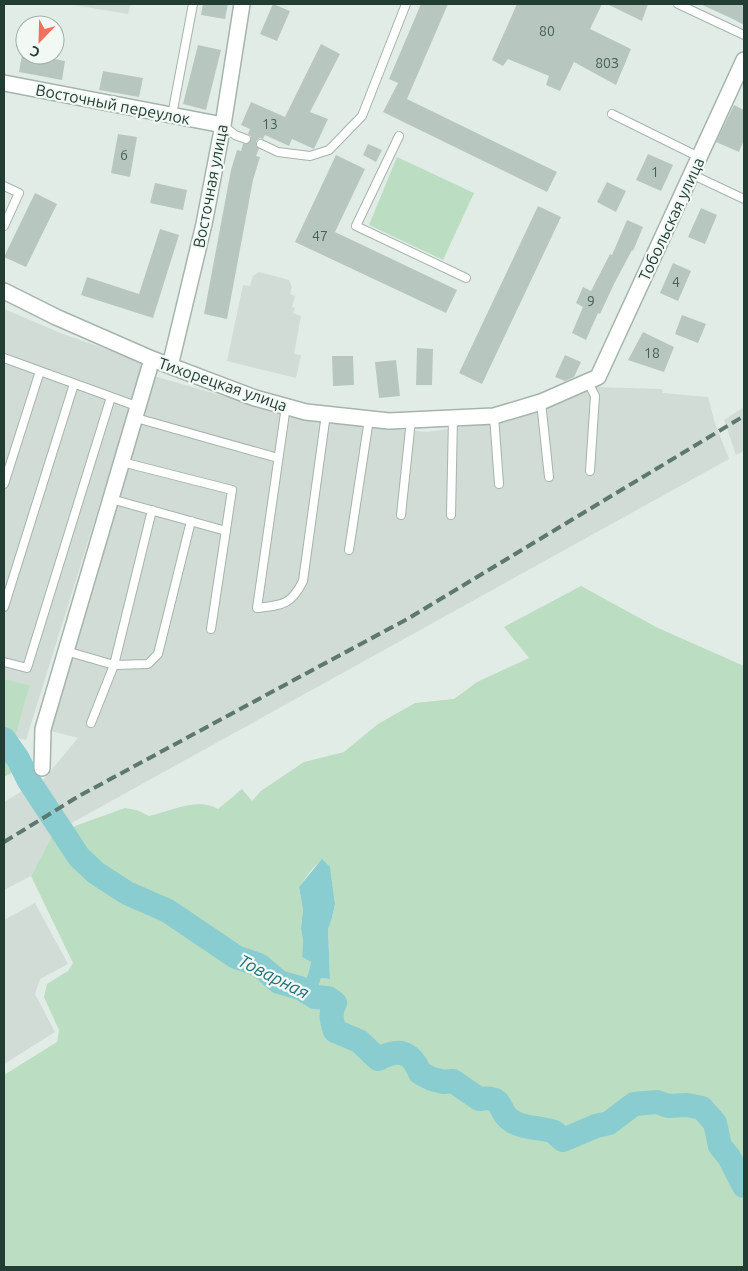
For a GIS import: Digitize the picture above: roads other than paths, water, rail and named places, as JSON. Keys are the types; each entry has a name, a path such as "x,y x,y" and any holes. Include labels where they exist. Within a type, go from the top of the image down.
{"street":[{"name":"Восточная улица","path":"170,366 204,224 242,4"},
{"name":"Тобольская улица","path":"593,379 744,60"},
{"name":"Восточный переулок","path":"4,83 222,125"},
{"name":"Тихорецкая улица","path":"4,291 56,317 152,359 255,398 306,412 390,421 494,416 541,402 593,379"},
{"path":"42,768 43,729 152,359"}],"lane":[{"path":"172,115 193,4"},
{"path":"261,144 278,152 310,156 329,150 362,116 406,4"},
{"path":"678,4 744,34"},
{"path":"612,114 699,157"},
{"path":"222,125 235,135 246,139"},
{"path":"399,136 356,226 466,278"},
{"path":"691,174 744,199"},
{"path":"4,186 19,193 4,226"},
{"path":"4,358 112,397 137,413 278,458"},
{"path":"4,484 40,371"},
{"path":"590,471 595,396 593,379"},
{"path":"4,607 74,384"},
{"path":"4,662 27,668 112,397"},
{"path":"541,402 549,476"},
{"path":"286,406 257,608 280,605 296,595 303,581 326,414"},
{"path":"494,416 499,484"},
{"path":"451,515 453,418"},
{"path":"349,550 369,419"},
{"path":"401,514 411,420"},
{"path":"122,462 232,490 211,629"},
{"path":"112,499 226,531"},
{"path":"90,724 114,665 152,510"},
{"path":"66,651 114,665 148,664 158,654 191,521"}],"water":[{"path":"322,859 330,867 335,904 328,929 330,979 321,978 315,997 308,1002 297,999 311,962 302,957 303,941 301,928 303,910 299,887"}],"waterway":[{"name":"Товарная","path":"4,739 79,857 96,873 127,893 168,911 236,957 259,965 279,982 300,988 315,997 328,998 335,1003 332,1010 335,1031 359,1041 378,1059 392,1053 404,1054 413,1060 420,1073 444,1082 453,1081 479,1099 494,1099 507,1117 517,1124 554,1132 563,1140 596,1126 609,1123 634,1104 657,1102 668,1106 687,1105 702,1108 715,1123 720,1146 729,1157 744,1186"}],"railway":[{"path":"4,842 79,796 409,618 744,416"}]}
